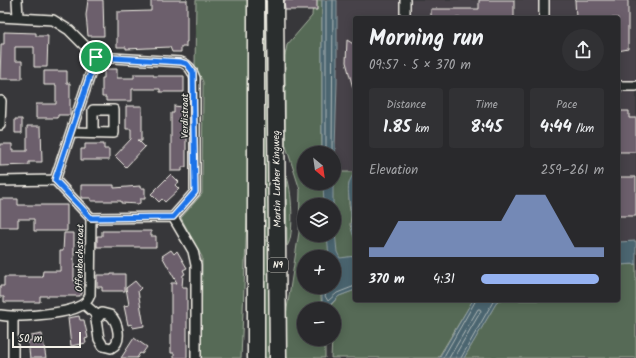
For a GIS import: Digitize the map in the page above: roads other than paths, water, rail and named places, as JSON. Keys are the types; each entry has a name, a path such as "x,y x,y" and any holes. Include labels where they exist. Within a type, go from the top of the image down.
{"highway":[{"name":"Martin Luther Kingweg","path":"256,0 256,358"},
{"name":"Martin Luther Kingweg","path":"275,0 274,71 278,358"},
{"name":"N9","path":"274,71 284,39"}],"street":[{"path":"17,0 18,17"},
{"path":"405,0 405,16"},
{"path":"544,0 544,16"},
{"path":"0,17 47,19 57,22 69,30 96,57 55,180 0,181"},
{"name":"Verdistraat","path":"96,57 181,62 187,64 193,72 195,192 173,217"},
{"path":"620,86 636,86"},
{"path":"0,125 1,101"},
{"path":"71,132 93,132"},
{"name":"Offenbachstraat","path":"0,315 13,317 73,310 84,304 90,295 91,218 55,180"},
{"path":"91,218 173,217 193,252 196,265 196,358"},
{"name":"Offenbachstraat","path":"84,304 98,316"},
{"path":"13,317 13,358"}],"water":[{"path":"322,0 337,0 335,146 322,146"},
{"path":"353,175 353,236 348,193 351,177"},
{"path":"323,190 333,190 333,198 324,198"},
{"path":"636,241 636,264 620,265 620,242"},
{"path":"328,242 336,242 337,250 328,250"},
{"path":"353,256 353,291 339,296 333,302 322,302 322,294 341,294 341,258"},
{"path":"472,302 497,302 464,358 439,358"}]}
